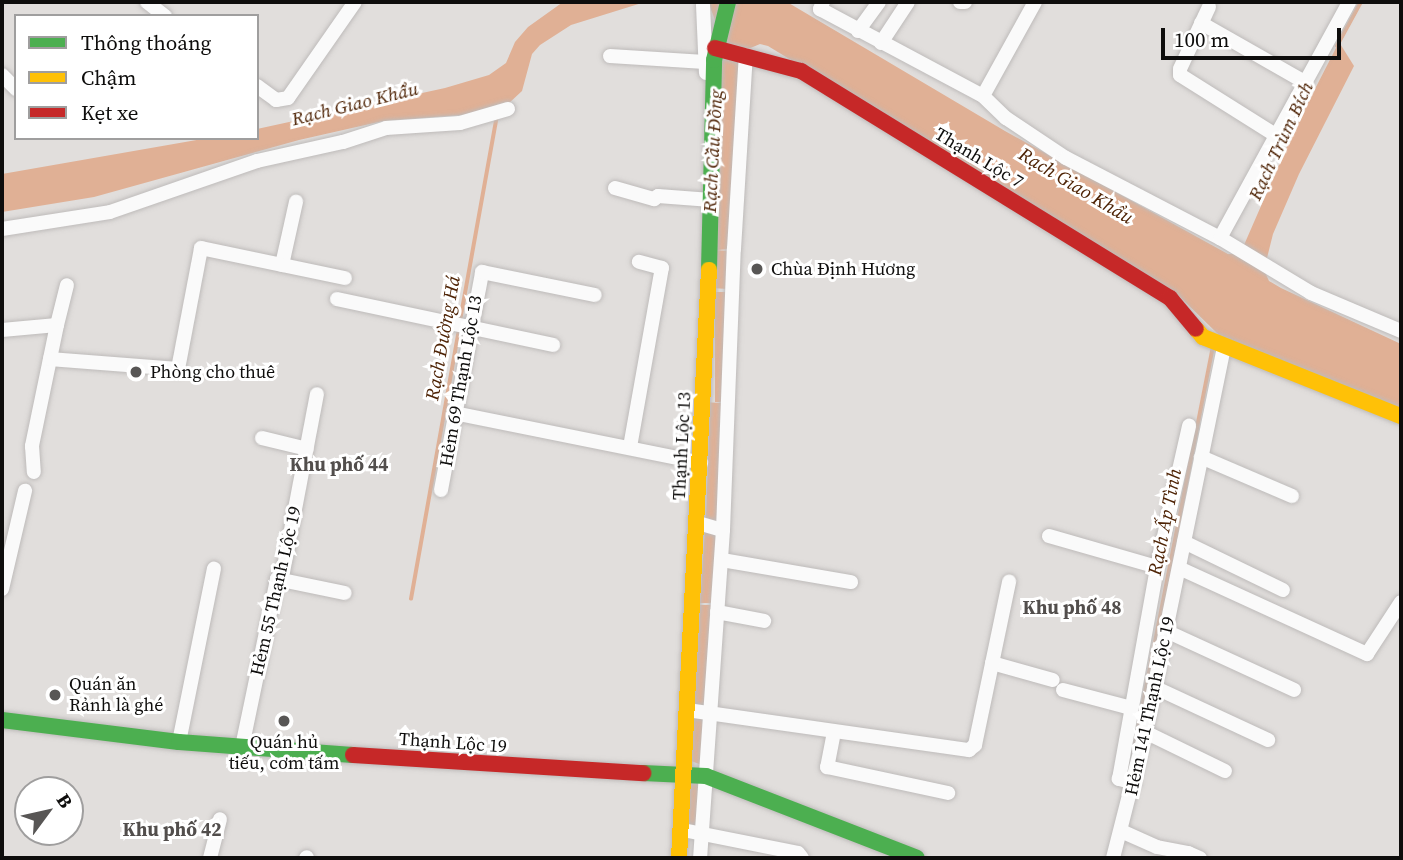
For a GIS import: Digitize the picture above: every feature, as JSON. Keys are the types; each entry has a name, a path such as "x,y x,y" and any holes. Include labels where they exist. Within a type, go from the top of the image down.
{"street":[{"path":"147,2 162,14"},
{"path":"259,87 276,100 288,98 355,2"},
{"name":"Thạnh Lộc 13","path":"679,858 701,463 711,200 712,49 728,2"},
{"path":"823,2 820,9 983,96 1006,118 1066,158 1226,242 1311,293 1401,331"},
{"path":"858,30 879,2"},
{"path":"881,43 908,2"},
{"path":"983,96 1035,2"},
{"path":"1226,242 1277,136 1349,2"},
{"path":"610,56 712,49 703,5"},
{"path":"1209,7 1180,69 1180,75 1277,136"},
{"path":"1201,23 1306,83"},
{"name":"Thạnh Lộc 7","path":"712,49 746,55 801,72 1170,298 1213,342 1401,416"},
{"path":"700,858 722,559 746,55"},
{"path":"2,229 110,212 257,161 343,142 386,128 460,123 508,109"},
{"path":"615,188 654,200 658,196 711,200"},
{"path":"282,265 296,202"},
{"path":"50,359 178,369 201,248 345,278"},
{"path":"630,447 662,268 639,262"},
{"name":"Hẻm 69 Thạnh Lộc 13","path":"441,490 454,413 460,325 482,272 595,295"},
{"path":"33,472 32,450 67,285"},
{"path":"337,299 554,345"},
{"path":"2,330 57,325"},
{"name":"Hẻm 141 Thạnh Lộc 19","path":"1114,858 1134,783 1201,457 1213,342"},
{"name":"Hẻm 55 Thạnh Lộc 19","path":"242,747 277,579 283,572 317,394"},
{"path":"703,404 728,401"},
{"path":"454,413 701,463"},
{"path":"1134,783 1119,779 1157,567 1189,426"},
{"path":"262,438 307,449"},
{"path":"1201,457 1292,496"},
{"path":"2,589 25,491"},
{"path":"698,523 723,530"},
{"path":"1049,536 1157,567"},
{"path":"1184,542 1283,590"},
{"path":"722,559 851,582"},
{"path":"179,743 214,568"},
{"path":"1179,568 1367,654 1401,602"},
{"path":"277,579 345,593"},
{"path":"687,710 969,750 975,745 1009,582"},
{"path":"693,604 764,621"},
{"path":"1166,631 1294,690"},
{"path":"992,663 1131,708"},
{"path":"1154,687 1268,740"},
{"name":"Thạnh Lộc 19","path":"2,720 179,743 515,767 706,776 888,852 917,858"},
{"path":"834,732 827,767 948,793"},
{"path":"1145,732 1226,771"},
{"path":"210,858 220,819"},
{"path":"682,830 798,853 802,858"},
{"path":"1121,831 1157,847 1188,852 1199,858"}],"water":[{"path":"563,2 645,2 571,25 540,45 532,54 522,91 507,105 488,113 383,121 299,140 94,197 2,212 2,174 197,140 259,140 259,129 445,88 489,75 506,63 515,42 528,27"},
{"name":"Rạch Giao Khẩu","path":"708,2 787,2 1005,131 1228,254 1235,254 1244,245 1295,128 1339,42 1354,66 1299,174 1273,234 1264,270 1269,281 1281,288 1401,344 1401,412 1221,337 1179,296 768,46 760,44 741,52 724,43"},
{"path":"721,54 741,58 729,249 717,250"},
{"path":"717,250 730,251 728,289 715,288"},
{"path":"715,292 728,292 728,402 715,402"},
{"path":"710,403 724,403 720,525 706,524"},
{"path":"705,529 719,534 712,603 700,603"},
{"path":"700,605 713,605 705,707 694,706"},
{"path":"693,714 705,716 702,765 691,761"},
{"path":"690,775 701,780 697,828 684,826"}],"waterway":[{"name":"Rạch Trùm Bích","path":"1337,46 1361,2"},
{"name":"Rạch Đường Há","path":"460,321 497,115"},
{"name":"Rạch Đường Há","path":"411,599 459,329"},
{"name":"Rạch Ấp Tình","path":"1135,744 1213,347"}],"traffic: fast":[{"path":"709,270 714,60 728,2"},
{"path":"2,720 179,742 353,755"},
{"path":"643,773 706,776 917,858"}],"traffic: slow":[{"path":"679,858 709,270"},
{"path":"1196,329 1203,337 1401,416"}],"traffic: jam":[{"path":"715,48 801,71 1170,298 1196,329"},
{"path":"353,755 643,773"}],"place":[{"name":"Chùa Định Hương","path":"757,269"},
{"name":"Phòng cho thuê","path":"136,372"},
{"name":"Quán ăn Rảnh là ghé","path":"55,695"},
{"name":"Quán hủ tiếu, cơm tấm","path":"284,721"}],"district":[{"name":"Khu phố 44","path":"339,465"},
{"name":"Khu phố 48","path":"1072,608"},
{"name":"Khu phố 42","path":"172,830"}],"water label":[{"name":"Rạch Cầu Đồng","path":"713,151"}]}
